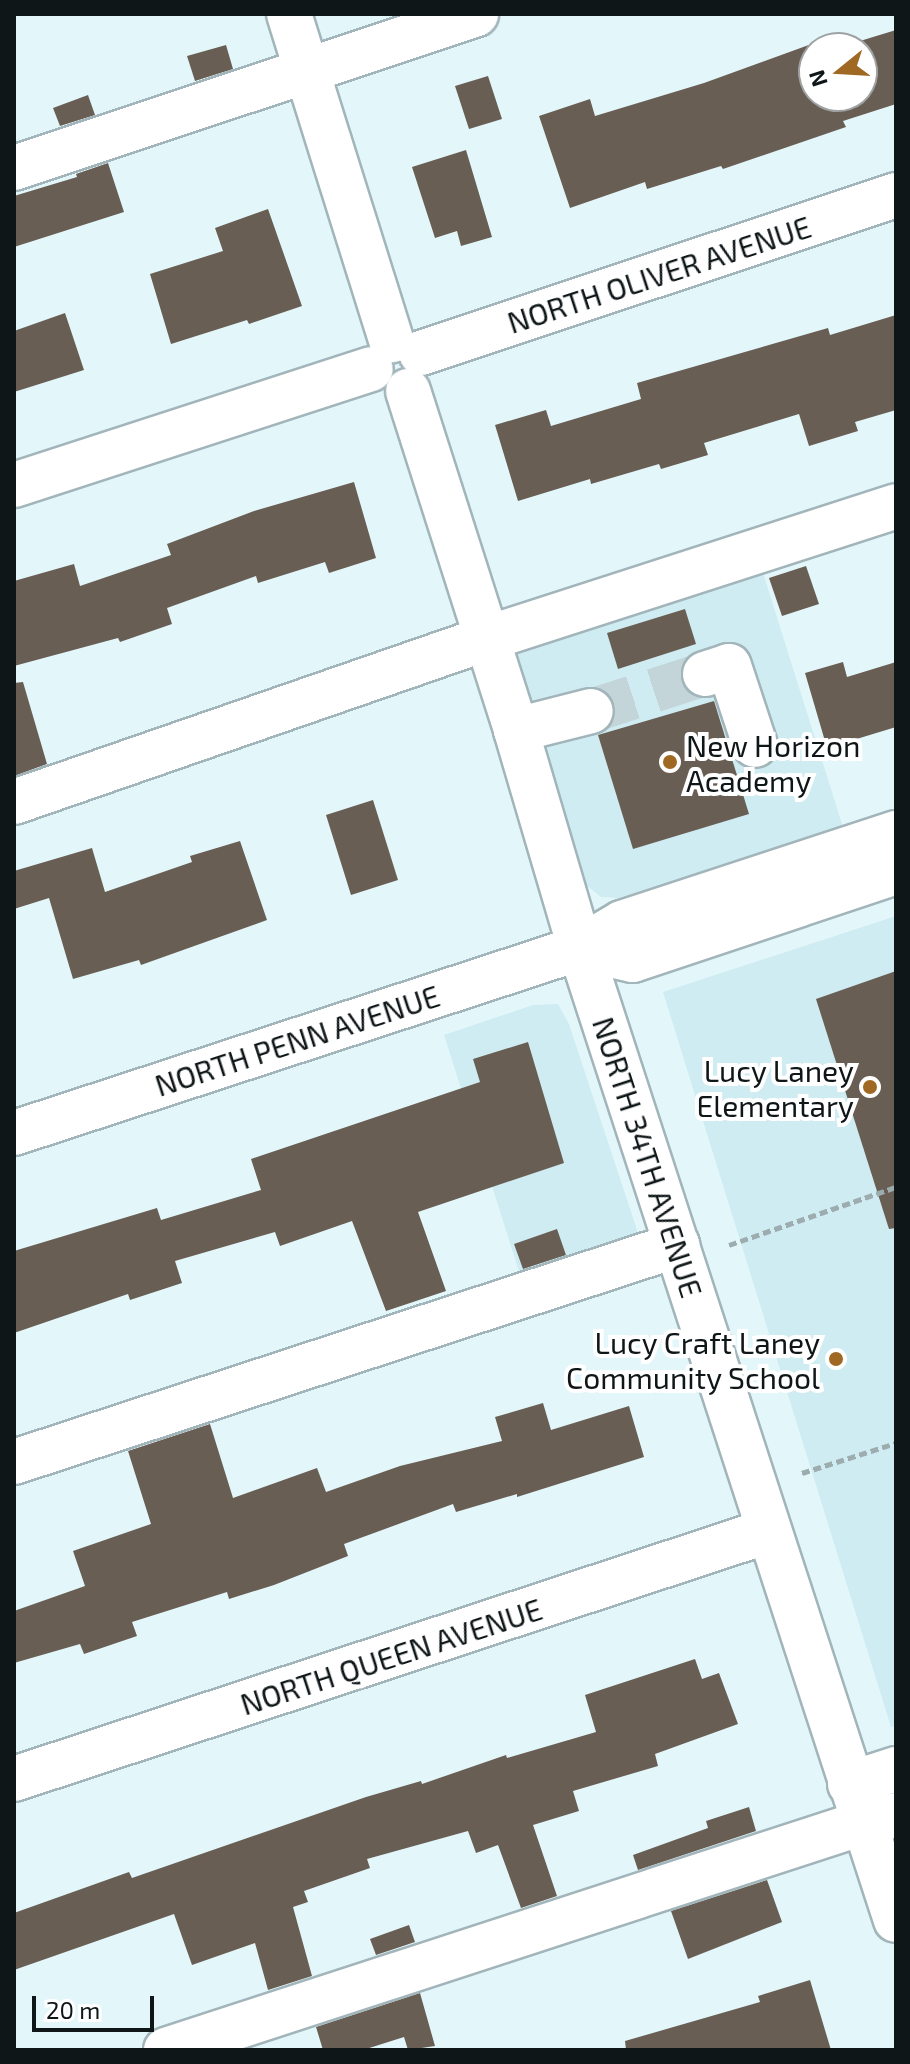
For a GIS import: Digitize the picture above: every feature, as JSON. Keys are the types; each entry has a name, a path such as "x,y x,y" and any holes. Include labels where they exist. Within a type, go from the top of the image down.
{"street":[{"name":"NORTH 34TH AVENUE","path":"289,14 516,730 580,948 768,1531 870,1807 896,1920"},
{"path":"14,168 476,14"},
{"name":"NORTH OLIVER AVENUE","path":"14,485 398,363 896,195"},
{"path":"14,802 485,639 896,506"},
{"path":"705,674 729,666 755,745"},
{"path":"516,730 591,711"},
{"name":"NORTH PENN AVENUE","path":"14,1133 580,948 622,923 896,833"},
{"path":"580,948 633,960 896,872"},
{"path":"14,1462 677,1245"},
{"name":"NORTH QUEEN AVENUE","path":"14,1779 768,1531"},
{"path":"166,2050 870,1807 896,1769"}],"path":[{"path":"729,1245 896,1187"},
{"path":"802,1473 896,1443"}],"shaded area":[{"path":"758,557 843,827 618,898 601,897 586,885 506,637"},
{"name":"Lucy Craft Laney Community School","path":"896,916 896,1726 891,1727 663,992"},
{"path":"558,1004 569,1024 643,1248 523,1284 444,1035 533,1005"}],"building":[{"path":"896,30 896,104 878,110 878,35"},
{"path":"226,45 233,69 195,81 187,56"},
{"path":"798,49 798,112 871,112 843,121 846,127 723,169 721,166 647,189 645,182 570,208 539,116 590,99 595,116 704,83"},
{"path":"488,76 502,119 469,129 455,86"},
{"path":"88,95 95,115 60,126 53,108"},
{"path":"466,150 492,237 461,246 457,231 435,238 412,167"},
{"path":"108,163 124,212 14,247 14,196 77,177 76,174"},
{"path":"268,209 302,306 249,324 247,320 171,344 150,274 223,251 215,228"},
{"path":"65,313 84,370 14,392 14,331"},
{"path":"896,315 896,410 855,422 858,431 809,446 799,414 704,443 708,455 661,469 659,464 591,484 590,479 518,501 495,425 546,410 551,426 641,399 637,383 828,328 830,335"},
{"path":"354,482 376,558 329,573 325,562 258,583 256,576 167,608 172,624 120,642 118,638 14,666 14,581 74,564 80,586 171,555 167,544 254,511"},
{"path":"806,566 819,604 782,616 769,578"},
{"path":"685,609 696,644 618,669 607,633"},
{"path":"843,662 847,677 896,662 896,727 827,748 805,673"},
{"path":"23,682 47,764 14,776 14,683"},
{"path":"714,701 749,814 633,849 598,735"},
{"path":"373,800 398,880 351,895 326,815"},
{"path":"240,841 267,920 141,965 139,960 73,979 49,898 14,909 14,871 92,848 105,892 192,862 190,856"},
{"name":"Lucy Laney Elementary","path":"896,971 896,1228 889,1229 816,999"},
{"path":"528,1042 564,1163 418,1212 446,1291 386,1311 352,1221 280,1246 275,1232 175,1261 182,1283 130,1300 128,1294 14,1333 14,1251 157,1208 161,1220 261,1190 251,1159 480,1082 473,1059"},
{"path":"557,1229 566,1255 523,1269 514,1244"},
{"path":"543,1403 551,1430 629,1406 644,1457 517,1497 517,1494 456,1512 453,1504 344,1544 348,1556 274,1585 229,1599 227,1592 132,1622 137,1636 84,1654 80,1644 14,1663 14,1611 85,1586 73,1551 151,1524 128,1451 210,1424 233,1498 317,1468 326,1492 400,1466 502,1441 495,1417"},
{"path":"695,1659 702,1679 719,1673 738,1724 655,1754 658,1766 573,1791 579,1811 533,1825 557,1896 521,1908 498,1845 476,1853 468,1831 367,1859 370,1868 304,1891 308,1902 293,1907 312,1976 268,1990 255,1943 192,1965 174,1914 14,1970 14,1913 129,1872 132,1878 366,1797 421,1781 422,1784 506,1755 507,1758 596,1732 585,1695"},
{"path":"749,1807 756,1831 638,1870 633,1855 708,1828 706,1821"},
{"path":"767,1880 782,1922 688,1959 671,1911"},
{"path":"409,1925 415,1942 376,1955 370,1939"},
{"path":"810,1980 831,2050 626,2050 625,2041 760,2002 758,1996"},
{"path":"420,1993 435,2046 408,2050 404,2037 363,2050 323,2050 316,2027"}],"tunnel":[{"path":"591,711 705,674"}],"place":[{"name":"New Horizon Academy","path":"670,762"},
{"name":"Lucy Laney Elementary","path":"870,1087"},
{"name":"Lucy Craft Laney Community School","path":"836,1359"}]}
